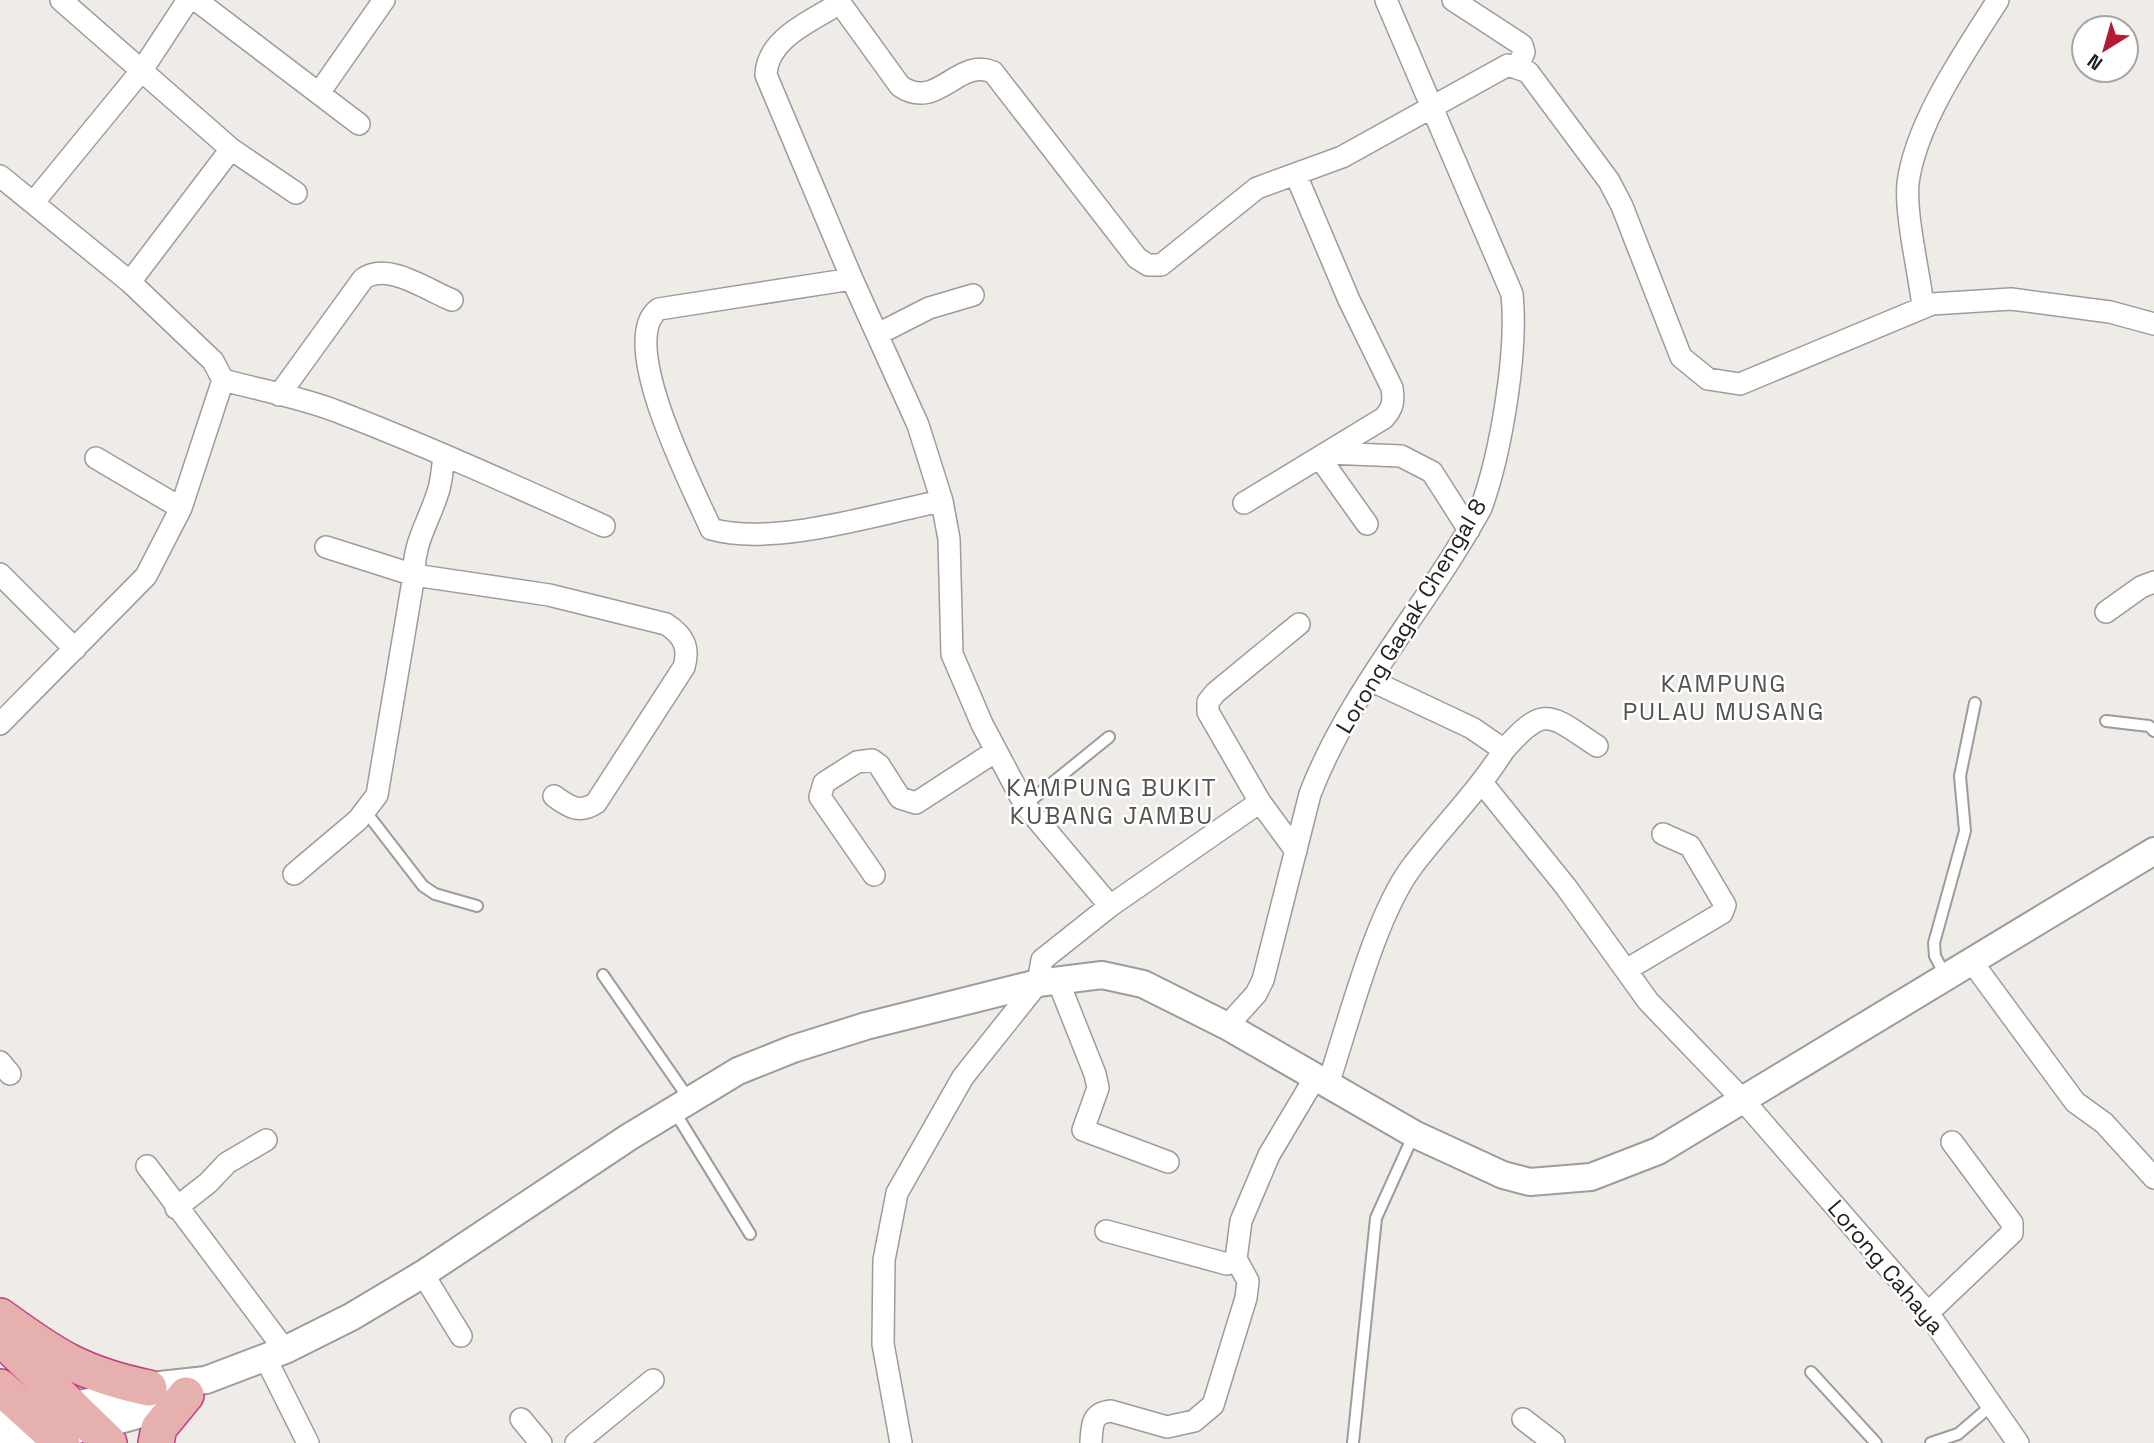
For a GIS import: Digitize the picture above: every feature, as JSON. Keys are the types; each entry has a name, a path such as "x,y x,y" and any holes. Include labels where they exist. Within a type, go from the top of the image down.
{"highway":[{"path":"0,1316 63,1361 111,1380 149,1388"},
{"path":"0,1337 60,1427"},
{"path":"0,1387 60,1427"},
{"path":"156,1443 159,1428 196,1388"}],"street":[{"path":"61,0 231,149 296,192"},
{"path":"33,203 142,70 188,0"},
{"path":"196,0 359,124"},
{"path":"319,93 384,0"},
{"name":"Lorong Gagak Chengal 8","path":"1227,1026 1256,994 1263,980 1320,769 1370,680 1469,530 1487,490 1508,387 1515,319 1512,294 1439,104 1386,0"},
{"path":"1453,0 1522,45 1524,52 1518,66"},
{"path":"1923,306 1908,184 1916,149 1930,116 1998,0"},
{"path":"1110,906 1025,805 996,751 952,654 948,540 942,501 912,408 852,279 766,75 766,62 776,45 839,1 900,86 910,93 931,92 974,68 993,72 1096,207 1137,258 1148,265 1161,265 1243,196 1342,157 1499,68 1518,66 1541,87 1609,181 1622,206 1681,357 1707,379 1722,384 1740,384 1859,337 1923,306 2011,299 2110,312 2154,324"},
{"path":"130,282 231,149"},
{"path":"1244,503 1384,418 1391,410 1394,399 1392,388 1349,300 1296,175"},
{"path":"0,176 130,282 213,361 223,380 181,508 146,576 0,724"},
{"path":"279,395 363,279 372,273 384,272 452,300"},
{"path":"852,279 659,309 650,315 647,323 647,355 664,424 711,529 724,533 780,533 942,501"},
{"path":"878,334 929,309 973,295"},
{"path":"223,380 338,411 466,463 497,480 604,526"},
{"path":"1324,455 1401,456 1432,472 1469,530"},
{"path":"1324,455 1367,524"},
{"path":"294,874 366,812 377,795 418,541 437,498 444,456"},
{"path":"96,458 181,508"},
{"path":"326,547 414,575 549,595 666,624 685,642 688,656 684,667 596,803 579,810 569,808 554,796"},
{"path":"0,574 75,649"},
{"path":"2106,612 2141,587 2154,582"},
{"path":"1296,851 1260,802 1208,712 1208,702 1215,693 1299,624"},
{"path":"1370,680 1472,728 1504,750"},
{"path":"1091,1443 1092,1424 1102,1412 1111,1410 1167,1427 1194,1421 1213,1405 1246,1298 1248,1281 1236,1259 1241,1221 1269,1155 1322,1080 1392,902 1410,869 1483,784 1504,750 1526,725 1545,718 1557,720 1597,746"},
{"path":"874,875 820,797 824,783 857,762 872,760 879,765 900,798 907,803 916,803 996,751"},
{"name":"Lorong Cahaya","path":"1483,784 1566,887 1665,1020 1742,1099 1928,1313 2018,1443"},
{"path":"1168,1162 1083,1130 1098,1088 1096,1074 1048,982 1042,960 1110,906 1260,802"},
{"path":"1626,970 1722,913 1725,905 1690,846 1663,834"},
{"path":"60,1427 166,1405 196,1388 351,1317 423,1275 681,1104 738,1071 793,1049 866,1026 1048,982 1102,975 1143,984 1227,1026 1414,1134 1503,1175 1530,1182 1557,1182 1591,1177 1658,1151 2154,851"},
{"path":"1972,962 2075,1102 2104,1124 2154,1178"},
{"path":"901,1443 883,1344 884,1260 897,1193 963,1077 1048,982"},
{"path":"176,1208 208,1183 227,1163 266,1140"},
{"path":"1928,1313 2012,1233 2012,1223 1952,1142"},
{"path":"148,1167 275,1354 308,1443"},
{"path":"1106,1231 1227,1264 1236,1259"},
{"path":"423,1275 461,1336"},
{"path":"576,1443 653,1380"},
{"path":"11,1443 60,1427 149,1388 196,1388"},
{"path":"521,1419 541,1443"},
{"path":"1523,1419 1554,1443"}],"lane":[{"path":"1947,978 1935,956 1934,943 1965,831 1958,789 1975,703"},
{"path":"2106,721 2149,726 2154,731"},
{"path":"1025,805 1109,737"},
{"path":"366,812 423,887 435,894 477,905"},
{"path":"603,975 681,1104 750,1234"},
{"path":"1353,1443 1376,1219 1414,1134"},
{"path":"1811,1372 1876,1443"},
{"path":"1931,1443 1958,1434 1992,1405"}],"district":[{"name":"KAMPUNG PULAU MUSANG","path":"1724,698"},
{"name":"KAMPUNG BUKIT KUBANG JAMBU","path":"1112,802"}]}
